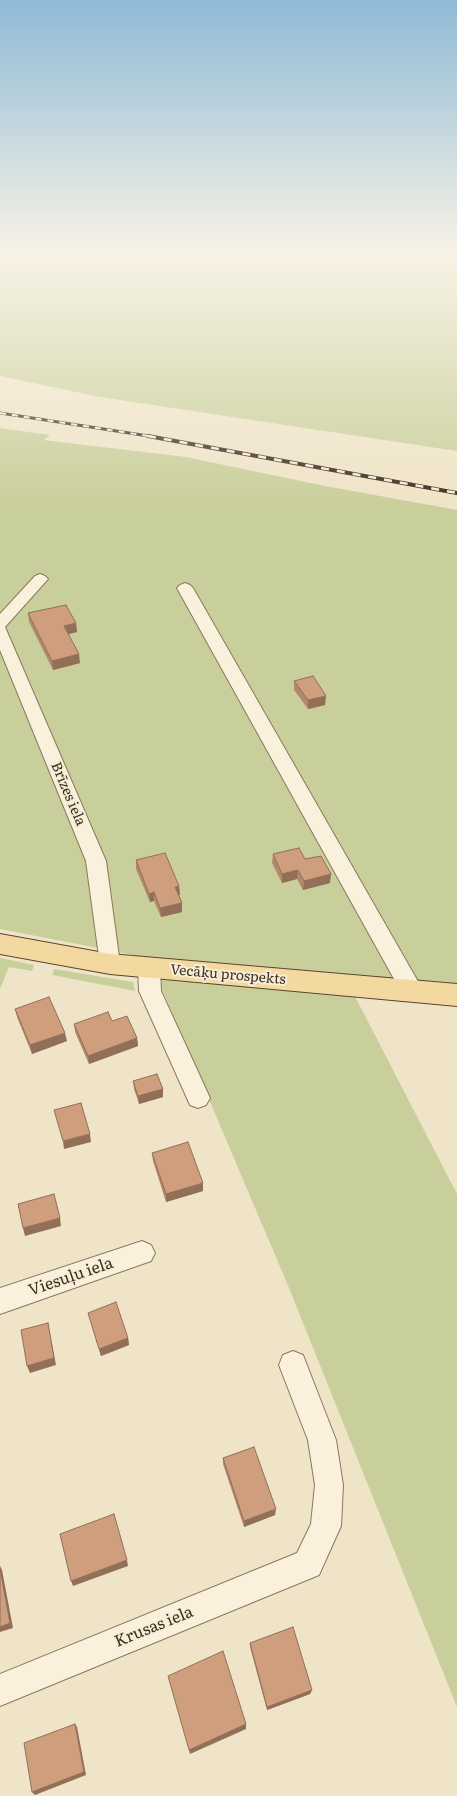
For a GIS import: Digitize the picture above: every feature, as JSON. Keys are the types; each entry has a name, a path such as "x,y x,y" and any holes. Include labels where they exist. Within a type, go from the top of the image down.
{"main road":[{"name":"Vecāķu prospekts","path":"0,944 110,964 457,995"}],"street":[{"path":"0,624 40,579"},
{"path":"184,588 412,991"},
{"name":"Brīzes iela","path":"0,631 96,862 110,964"},
{"path":"149,968 150,991 198,1098"},
{"name":"Viesuļu iela","path":"0,1301 142,1253"},
{"name":"Krusas iela","path":"0,1690 308,1564 326,1526 329,1484 322,1440 292,1365"}],"green space":[{"path":"0,339 457,339 457,451 100,397 0,376"},
{"path":"0,428 50,435 44,440 186,457 325,486 457,510 457,987 344,975 457,1194 457,1707 289,1288 149,958 0,929"},
{"path":"0,958 34,965 32,971 9,967 0,989"},
{"path":"54,969 133,982 135,991 52,975"}],"building":[{"path":"66,605 76,623 64,626 79,654 52,661 28,613"},
{"path":"313,676 326,696 308,700 294,681"},
{"path":"299,848 305,859 321,856 331,874 304,881 298,870 282,874 273,854"},
{"path":"165,853 179,886 175,887 182,903 160,908 154,892 149,894 136,860"},
{"path":"49,997 65,1033 30,1045 15,1009"},
{"path":"108,1012 112,1021 127,1016 137,1038 88,1056 74,1024"},
{"path":"157,1074 163,1089 138,1096 133,1081"},
{"path":"81,1103 90,1134 63,1141 54,1110"},
{"path":"188,1142 203,1183 166,1194 152,1153"},
{"path":"54,1194 60,1218 23,1228 18,1204"},
{"path":"116,1302 128,1338 99,1349 88,1313"},
{"path":"48,1323 54,1358 27,1366 21,1330"},
{"path":"254,1447 276,1509 244,1521 223,1458"},
{"path":"114,1514 127,1560 71,1581 60,1534"},
{"path":"0,1569 10,1623 0,1627"},
{"path":"293,1627 312,1690 267,1707 250,1643"},
{"path":"223,1651 246,1724 189,1750 168,1676"},
{"path":"75,1724 84,1772 32,1792 24,1743"}],"railway":[{"path":"0,413 155,437"},
{"path":"148,436 457,493"}]}
